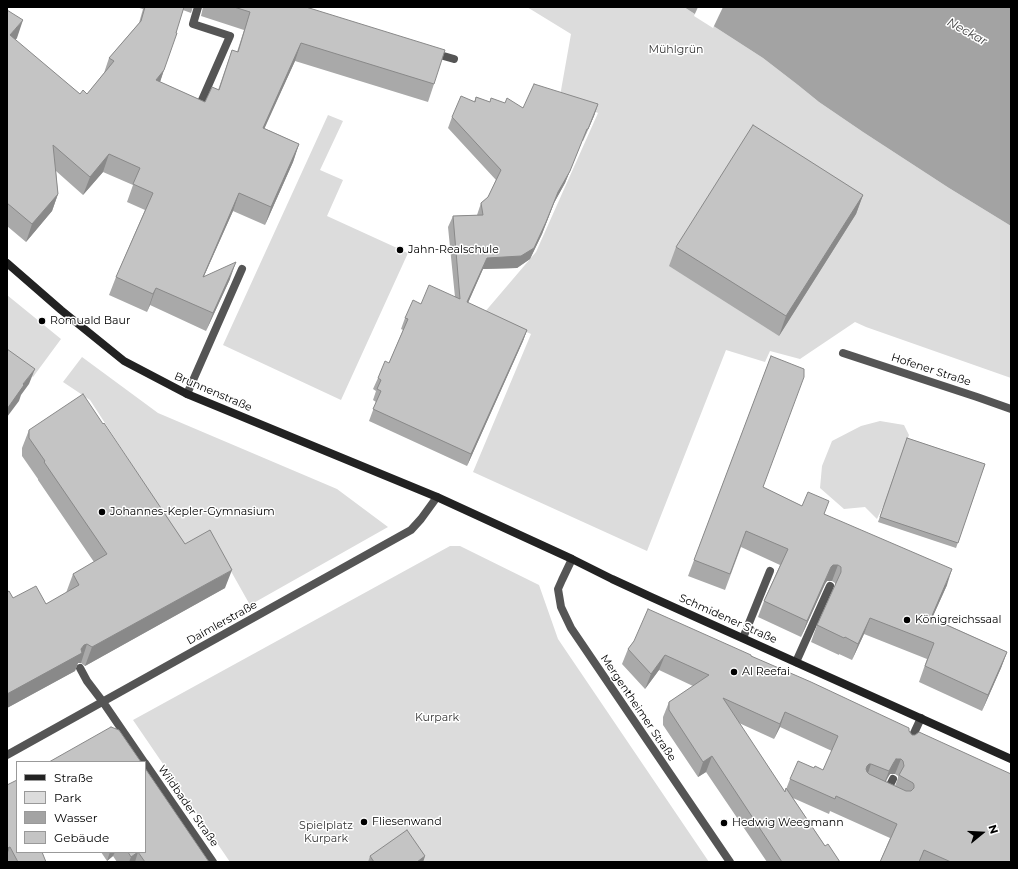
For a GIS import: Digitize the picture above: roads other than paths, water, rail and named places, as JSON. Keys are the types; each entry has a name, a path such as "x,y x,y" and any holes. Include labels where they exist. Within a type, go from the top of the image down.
{"main road":[{"name":"Brunnenstraße","path":"7,263 61,310 124,361 187,394 437,497"},
{"name":"Schmidener Straße","path":"437,497 572,558 612,579 1011,759"}],"street":[{"path":"198,7 193,24 230,36 198,109"},
{"path":"427,51 454,59"},
{"path":"187,394 242,269"},
{"name":"Hofener Straße","path":"843,353 977,396 1011,409"},
{"name":"Daimlerstraße","path":"7,755 411,530 437,497"},
{"name":"Mergentheimer Straße","path":"572,558 558,589 561,607 571,628 730,862"},
{"path":"743,638 770,571"},
{"path":"796,662 830,586"},
{"name":"Wildbader Straße","path":"80,668 87,682 103,702 144,761"},
{"path":"909,745 921,718"},
{"name":"Wildbader Straße","path":"146,764 213,862"},
{"path":"886,793 893,779"}],"water":[{"name":"Neckar","path":"684,7 1011,7 1011,226 863,132 819,102 763,58"}],"place":[{"name":"Jahn-Realschule","path":"400,250"},
{"name":"Romuald Baur","path":"42,321"},
{"name":"Johannes-Kepler-Gymnasium","path":"102,512"},
{"name":"Königreichssaal","path":"907,620"},
{"name":"Al Reefai","path":"734,672"},
{"name":"Fliesenwand","path":"364,822"},
{"name":"Hedwig Weegmann","path":"724,823"}],"park label":[{"name":"Mühlgrün","path":"676,50"},
{"name":"Kurpark","path":"437,718"},
{"name":"Spielplatz Kurpark","path":"326,832"}]}
